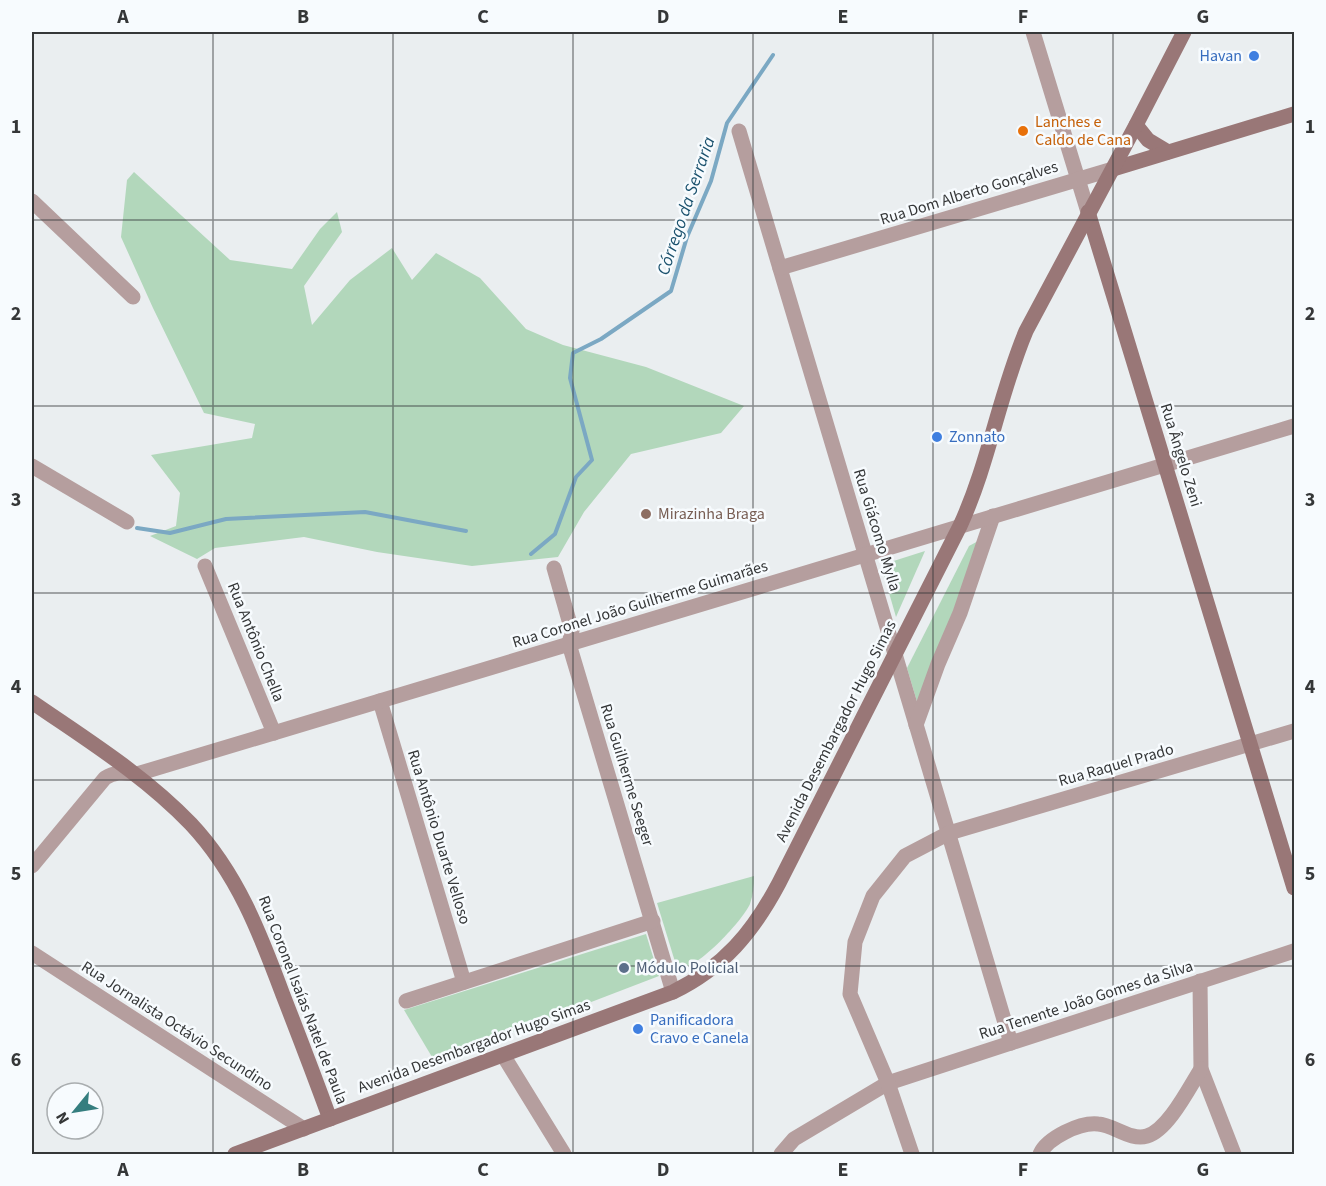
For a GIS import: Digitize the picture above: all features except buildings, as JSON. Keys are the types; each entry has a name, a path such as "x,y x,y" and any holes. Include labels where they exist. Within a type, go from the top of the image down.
{"main road":[{"name":"Avenida Desembargador Hugo Simas","path":"235,1155 674,992 702,976 718,963 755,925 771,899 896,656 960,526 979,479 1018,350 1026,331 1184,32"},
{"name":"Rua Dom Alberto Gonçalves","path":"1113,169 1294,114"},
{"path":"1136,125 1148,140 1168,152"},
{"name":"Rua Ângelo Zeni","path":"1088,212 1294,888"},
{"name":"Rua Coronel Isaías Natel de Paula","path":"32,702 137,774 192,824 211,847 236,884 259,930 330,1119"}],"street":[{"name":"Rua Ângelo Zeni","path":"1033,32 1088,212"},
{"name":"Rua Giácomo Mylla","path":"739,131 1011,1043"},
{"name":"Rua Dom Alberto Gonçalves","path":"780,268 1113,169"},
{"path":"32,201 133,297"},
{"name":"Rua Coronel João Guilherme Guimarães","path":"32,866 105,778 117,772 137,774 1294,426"},
{"path":"32,466 127,522"},
{"path":"916,725 938,664 960,613 993,516"},
{"name":"Rua Antônio Chella","path":"205,566 274,733"},
{"name":"Rua Guilherme Seeger","path":"554,568 572,631 569,644 674,992"},
{"name":"Rua Antônio Duarte Velloso","path":"380,701 464,982"},
{"name":"Rua Raquel Prado","path":"912,1155 888,1083 849,994 855,942 873,896 905,856 949,833 1294,731"},
{"path":"406,1001 653,921"},
{"name":"Rua Tenente João Gomes da Silva","path":"781,1155 794,1139 888,1083 1294,951"},
{"name":"Rua Jornalista Octávio Secundino","path":"32,953 304,1129"},
{"path":"1200,981 1201,1069 1234,1155"},
{"path":"503,1055 564,1155"},
{"path":"1040,1155 1044,1146 1068,1129 1098,1124 1125,1134 1145,1137 1160,1129 1201,1069"}],"green space":[{"path":"134,172 230,260 292,269 320,229 337,212 342,232 304,286 312,325 350,280 392,248 412,280 436,253 480,278 526,329 563,345 646,367 744,406 721,433 631,454 584,512 558,557 472,566 377,552 304,537 215,548 197,559 150,536 176,526 180,493 151,455 252,438 255,424 204,413 153,308 121,237 127,180"},
{"path":"980,540 918,705 907,668 969,546"},
{"path":"925,551 896,617 881,565"},
{"path":"754,876 750,904 730,931 699,960 682,968 676,965 657,903"},
{"path":"646,934 659,976 435,1062 404,1010"}],"waterway":[{"name":"Córrego da Serraria","path":"531,554 555,534 576,477 592,460 570,378 573,353 601,339 671,291 687,237 711,181 727,123 773,55"},
{"path":"137,528 170,533 226,519 365,512 466,531"}],"place":[{"name":"Havan","path":"1254,56"},
{"name":"Lanches e Caldo de Cana","path":"1023,131"},
{"name":"Zonnato","path":"937,437"},
{"name":"Mirazinha Braga","path":"646,514"},
{"name":"Módulo Policial","path":"624,968"},
{"name":"Panificadora Cravo e Canela","path":"638,1029"}]}
